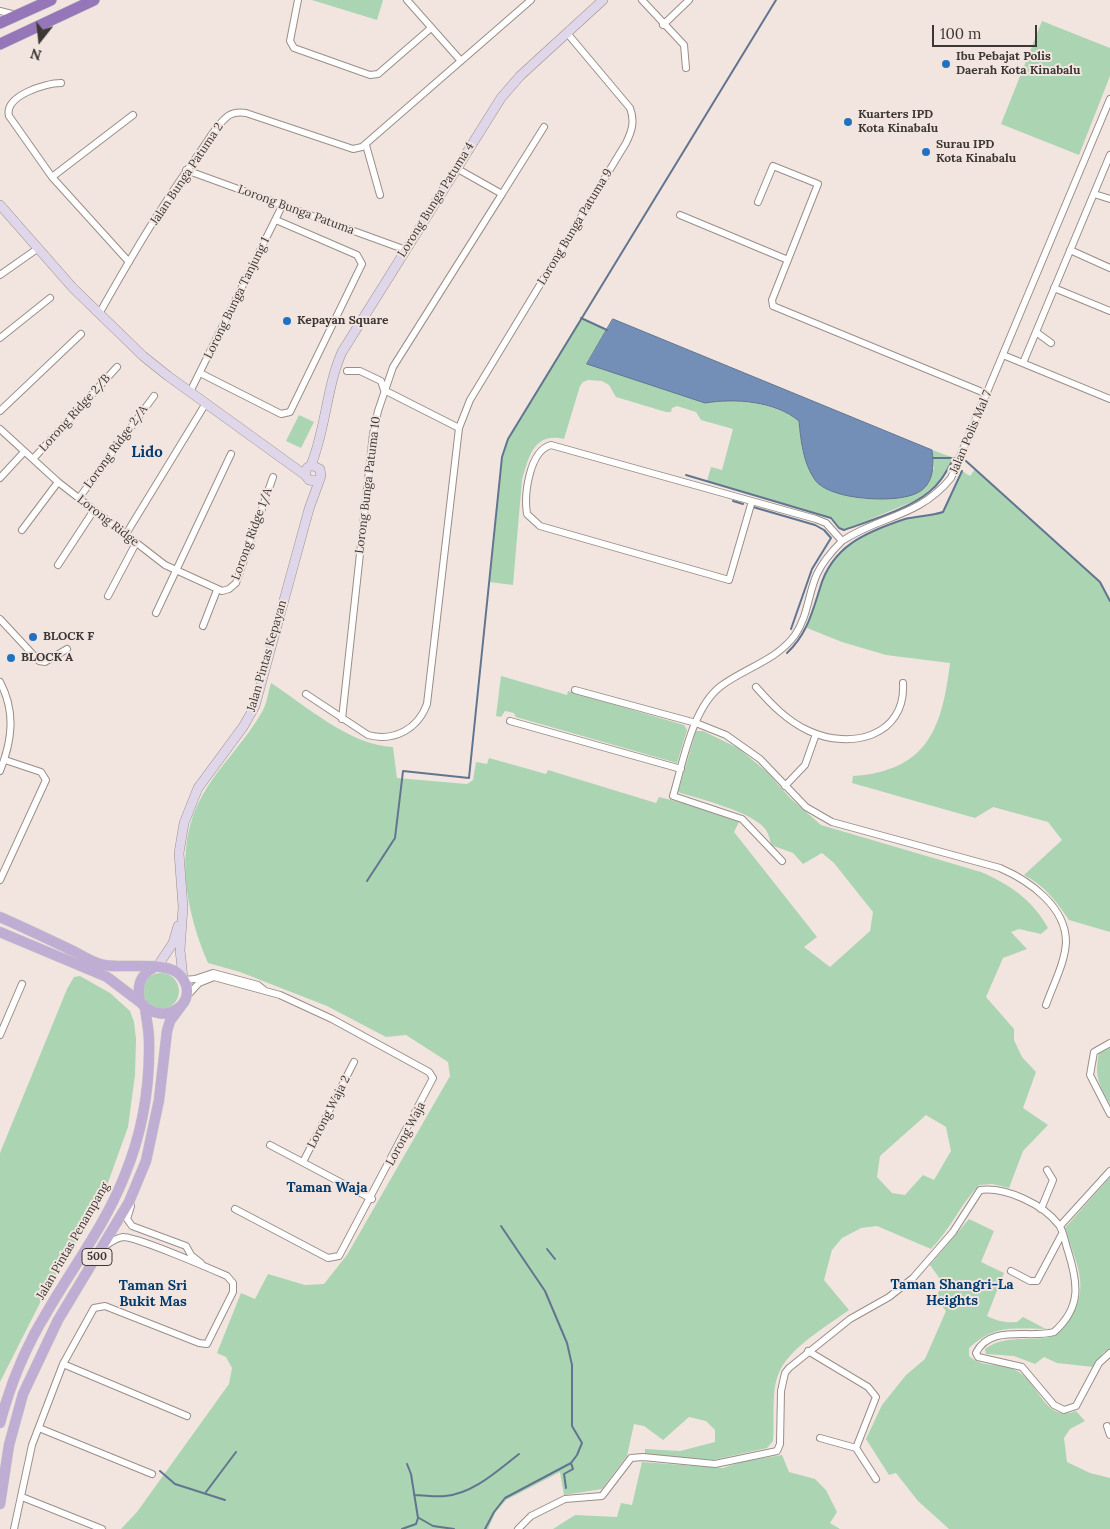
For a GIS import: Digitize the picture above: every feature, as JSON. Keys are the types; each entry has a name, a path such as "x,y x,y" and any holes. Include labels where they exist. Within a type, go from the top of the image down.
{"highway":[{"path":"0,23 51,0"},
{"path":"1,41 94,0"}],"main road":[{"path":"0,917 103,965 172,968 184,979 183,1002 173,1012 163,1014 153,1012 107,977 0,932"},
{"name":"500","path":"142,1004 139,983 144,974 155,967"},
{"name":"500","path":"0,1504 9,1445 23,1394 58,1320 104,1247 129,1202 146,1161 154,1131 167,1031 170,1021 183,1002"},
{"name":"Jalan Pintas Penampang","path":"0,1423 10,1391 32,1339 45,1314 105,1216 132,1158 148,1086 149,1039 142,1004"}],"street":[{"path":"298,0 290,41 294,48 370,75 378,74 431,28"},
{"path":"407,0 461,61"},
{"path":"380,195 366,145 531,0"},
{"name":"Lorong Bunga Patuma 4","path":"322,433 334,375 342,352 482,125 510,85 604,0"},
{"path":"642,0 684,46 686,68"},
{"path":"663,25 689,0"},
{"path":"0,11 17,15"},
{"name":"Lorong Bunga Patuma 9","path":"306,694 368,736 386,737 411,728 423,714 427,704 458,428 470,400 626,143 632,127 633,121 630,108 567,33"},
{"path":"61,82 37,88 11,103 8,110 9,116 52,177 129,262"},
{"name":"Jalan Polis Mal 7","path":"782,861 742,819 673,796 696,723 707,700 721,686 772,656 790,641 806,614 817,575 832,551 842,541 850,535 917,508 940,492 951,478 1110,99"},
{"name":"Jalan Bunga Patuma 2","path":"99,314 186,170 229,115 237,112 353,149 366,145"},
{"path":"52,177 133,115"},
{"name":"Lorong Bunga Patuma 10","path":"342,719 373,434 384,390 393,367 544,127"},
{"path":"1023,363 1110,155"},
{"path":"758,202 773,166 818,184 772,300 775,307 987,394"},
{"path":"456,168 502,194"},
{"name":"Lorong Bunga Patuma","path":"186,170 284,204 406,250"},
{"path":"1094,194 1110,199"},
{"name":"Lorong Bunga Tanjung 1","path":"190,392 284,204"},
{"path":"0,205 37,250 99,314 155,366 288,460 308,471 315,481 321,474 317,466 308,471"},
{"path":"680,215 788,260"},
{"path":"200,373 283,415 290,412 361,267 361,261 357,255 276,220"},
{"path":"0,275 37,250"},
{"path":"1070,250 1110,268"},
{"path":"1054,288 1110,311"},
{"path":"0,338 50,298"},
{"path":"1036,332 1051,344"},
{"path":"0,411 80,334"},
{"path":"1003,355 1110,399"},
{"name":"Lorong Ridge 2/B","path":"33,459 117,367"},
{"path":"347,371 369,374 382,381 384,390 458,428"},
{"name":"Lorong Ridge 2/A","path":"79,498 154,396"},
{"path":"126,534 206,403"},
{"name":"Lorong Ridge","path":"0,430 58,482 174,571 218,590 229,589"},
{"path":"308,471 322,433"},
{"name":"Jalan Pintas Kepayan","path":"184,979 180,950 183,907 179,853 184,823 198,788 243,727 255,706 309,509 321,474 322,433"},
{"path":"752,501 729,580 546,529 530,519 526,509 526,493 533,466 541,450 551,445 752,501 821,521 826,523 842,541"},
{"path":"0,478 24,452"},
{"path":"156,613 174,571 231,454"},
{"name":"Jalan Pintas Kepayan","path":"308,471 309,509"},
{"name":"Lorong Ridge 1/A","path":"229,589 236,583 273,477"},
{"path":"22,530 58,482"},
{"path":"58,565 94,510"},
{"path":"108,596 136,543"},
{"path":"203,626 218,590"},
{"path":"0,619 40,661 44,662 67,649"},
{"path":"0,682 11,710 11,730 0,771"},
{"path":"756,686 790,720 816,734 848,738 871,735 892,723 899,712 903,698 902,683"},
{"path":"575,690 696,723 726,735 744,745 760,759 806,807 832,822 1000,868 1017,876 1033,887 1058,914 1065,936 1063,957 1046,1004"},
{"path":"510,721 681,769"},
{"path":"786,786 805,765 816,734"},
{"path":"0,880 46,780 41,772 4,760"},
{"name":"Jalan Pintas Kepayan","path":"155,967 173,944 183,907"},
{"name":"Lorong Waja","path":"184,979 195,979 213,972 258,985 262,989 280,995 332,1019 432,1074 431,1086 341,1255 333,1259 235,1209"},
{"name":"Lorong Waja","path":"183,1002 199,983 214,977 256,990 262,989"},
{"path":"0,1035 22,984"},
{"path":"1110,1043 1094,1052 1090,1075 1110,1114"},
{"name":"Lorong Waja 2","path":"303,1162 354,1062"},
{"path":"270,1145 372,1199"},
{"path":"1041,1209 1053,1180 1047,1170"},
{"path":"1060,1226 1110,1171"},
{"path":"518,1529 531,1516 565,1499 602,1496 631,1458 643,1457 715,1464 777,1451 780,1444 781,1391 784,1373 850,1319 888,1297 913,1278 953,1232 980,1190 987,1189 1007,1193 1041,1209 1060,1226 1076,1284 1074,1303 1059,1327 1047,1334 995,1336 979,1347 976,1353 978,1357 1022,1367 1054,1405 1064,1410 1076,1406 1099,1363 1110,1353"},
{"path":"129,1202 131,1206 127,1219 135,1227 186,1246 191,1255 203,1266"},
{"path":"132,1240 135,1227"},
{"path":"1010,1271 1030,1281 1038,1281 1062,1234"},
{"path":"14,1529 32,1445 63,1364 94,1308 101,1305 199,1343 207,1344 212,1338 234,1287 227,1276 132,1240 122,1237 104,1247"},
{"path":"171,1254 176,1241"},
{"path":"808,1352 874,1393 875,1401 856,1448"},
{"path":"63,1364 188,1416"},
{"path":"1108,1426 1110,1435"},
{"path":"39,1428 152,1474"},
{"path":"820,1438 856,1448 876,1479"},
{"path":"22,1497 102,1529"}],"green space":[{"path":"312,0 383,0 377,20"},
{"path":"1042,21 1110,48 1110,76 1079,155 1001,124"},
{"path":"581,318 607,330 587,363 705,403 742,401 754,403 778,409 799,421 802,450 815,480 822,487 865,499 934,469 932,450 954,458 940,481 919,499 844,530 839,528 831,518 707,481 711,467 722,470 733,429 701,420 696,412 677,406 672,408 671,412 666,412 616,397 609,385 602,381 588,380 580,386 564,439 546,439 539,443 534,448 527,462 522,480 513,585 489,582 502,457 508,439"},
{"path":"299,415 314,422 301,448 286,441"},
{"path":"975,469 1100,582 1110,601 1110,932 1069,920 1050,894 1024,875 1062,840 1048,822 993,807 975,818 852,783 853,776 878,772 898,766 914,755 926,742 942,708 950,663 886,655 842,642 807,628 824,574 843,548 865,535 906,519 943,512 962,471 970,476"},
{"path":"501,676 567,695 568,691 684,725 687,730 677,763 516,717 514,713 505,711 501,717 496,716"},
{"path":"271,683 313,713 345,732 377,745 393,747 397,778 467,784 473,780 476,762 487,764 489,758 546,774 548,770 656,803 659,797 699,807 739,822 734,832 817,937 804,947 830,967 870,931 873,912 834,863 822,853 803,864 793,853 771,845 766,830 760,823 750,817 678,792 696,731 703,731 738,748 767,772 790,798 821,825 981,872 1019,894 1028,901 1042,918 1048,928 1041,934 1019,929 1011,932 1027,949 1003,958 986,997 1014,1029 1014,1040 1022,1057 1036,1072 1023,1108 1048,1125 1023,1151 1009,1188 992,1184 979,1185 931,1249 877,1226 861,1228 842,1238 832,1250 824,1280 849,1310 799,1347 783,1365 776,1382 773,1441 767,1448 713,1460 645,1454 645,1449 680,1451 715,1442 715,1430 706,1421 689,1417 663,1440 644,1426 634,1424 627,1456 602,1489 564,1495 560,1472 506,1500 495,1513 488,1529 121,1529 137,1512 229,1384 232,1368 226,1357 217,1353 241,1293 255,1299 268,1274 305,1285 324,1284 347,1255 450,1076 448,1062 406,1035 386,1037 327,1006 240,972 208,963 200,943 189,901 185,858 188,836 193,816 202,796 264,709","holes":["926,1115 946,1127 951,1151 934,1180 923,1175 905,1195 892,1193 877,1177 880,1156"]},
{"path":"161,973 168,974 174,978 178,984 178,998 174,1004 168,1008 161,1009 154,1008 148,1004 144,998 143,991 144,984 148,978 154,974"},
{"path":"80,976 110,993 130,1011 134,1022 136,1039 135,1075 128,1127 101,1202 45,1293 0,1382 0,1153 67,989 74,977"},
{"path":"1110,1047 1110,1104 1100,1086 1097,1068 1099,1053"},
{"path":"1110,1177 1110,1349 1103,1353 1094,1367 1057,1363 1044,1357 1035,1364 1014,1356 986,1354 985,1349 1006,1340 1053,1336 1067,1323 1076,1308 1080,1285 1077,1263 1065,1228"},
{"path":"969,1219 994,1231 981,1262 1004,1273 987,1316 1009,1322 1017,1322 1023,1317 1046,1329 996,1331 969,1348 969,1356 980,1363 1011,1368 1017,1371 1025,1376 1050,1407 1057,1412 1076,1411 1085,1421 1070,1429 1064,1438 1067,1462 1090,1473 1110,1478 1110,1529 949,1529 918,1501 896,1473 889,1475 866,1439 882,1405 906,1375 925,1359 946,1311 936,1299 942,1282 930,1265"},
{"path":"782,1455 789,1472 815,1479 826,1490 837,1512 830,1523 840,1529 553,1529 575,1515 617,1517 621,1503 632,1505 642,1462 723,1468 741,1462"}],"water":[{"path":"613,319 932,450 933,468 930,480 917,493 879,499 848,496 823,487 815,480 805,459 799,421 789,414 767,405 742,401 705,403 587,364"}],"waterway":[{"path":"367,881 395,838 403,771 469,778 502,457 508,439 776,0"},
{"path":"581,318 607,330"},
{"path":"686,475 831,518 839,528 844,530 900,509 929,492 946,472 954,458 933,458"},
{"path":"966,461 1100,582 1110,601"},
{"path":"787,653 804,631 825,574 842,551 864,535 877,529 905,519 943,512 962,471"},
{"path":"733,501 743,504"},
{"path":"753,507 815,525 824,530 831,538 812,569 791,629"},
{"path":"485,1529 494,1512 505,1498 571,1463 582,1443 572,1426 572,1365 567,1343 545,1291 501,1226"},
{"path":"547,1249 555,1259"},
{"path":"206,1492 236,1452"},
{"path":"414,1495 445,1496 465,1491 494,1474 519,1454"},
{"path":"566,1488 564,1474 573,1469 571,1463"},
{"path":"402,1529 416,1524 418,1518 411,1474 407,1464"},
{"path":"160,1471 175,1484 225,1500"},
{"path":"419,1518 433,1526 454,1529"}],"place":[{"name":"Ibu Pebajat Polis Daerah Kota Kinabalu","path":"946,64"},
{"name":"Kuarters IPD Kota Kinabalu","path":"848,122"},
{"name":"Surau IPD Kota Kinabalu","path":"926,152"},
{"name":"Kepayan Square","path":"287,321"},
{"name":"BLOCK F","path":"33,637"},
{"name":"BLOCK A","path":"11,658"}],"district":[{"name":"Lido","path":"147,453"},
{"name":"Taman Waja","path":"327,1188"},
{"name":"Taman Sri Bukit Mas","path":"153,1294"},
{"name":"Taman Shangri-La Heights","path":"952,1294"}]}
